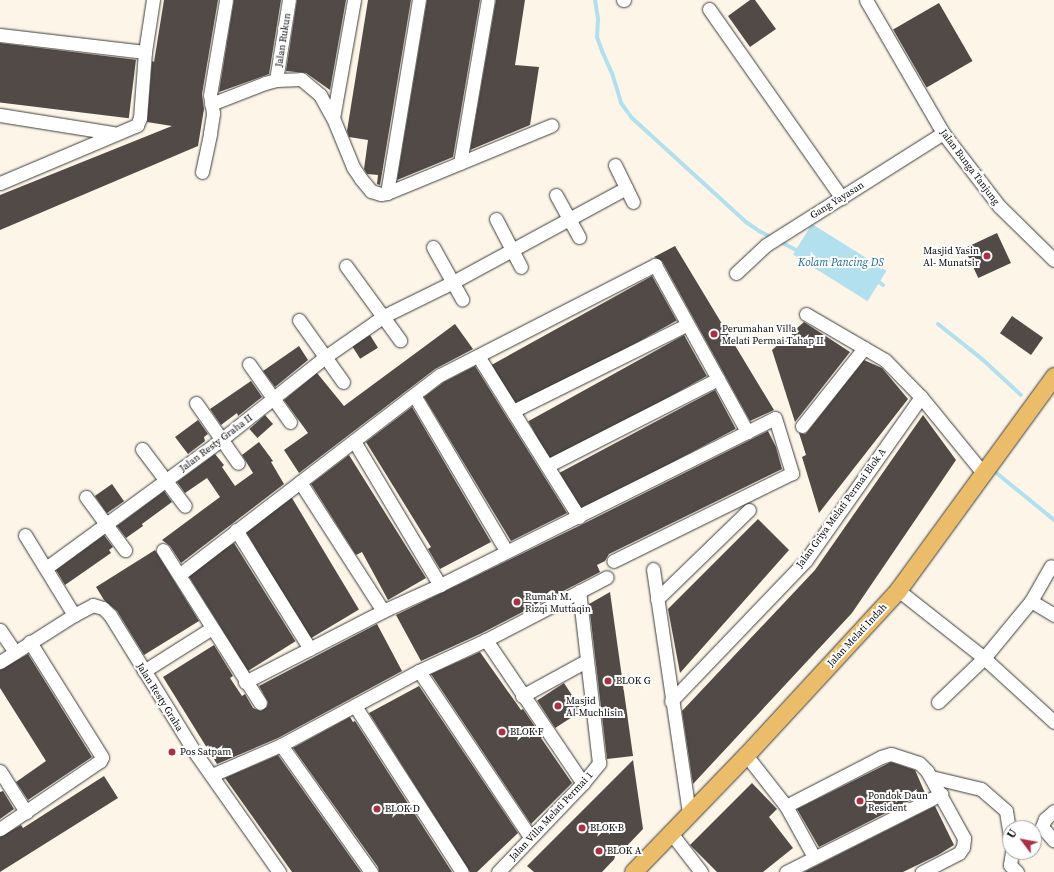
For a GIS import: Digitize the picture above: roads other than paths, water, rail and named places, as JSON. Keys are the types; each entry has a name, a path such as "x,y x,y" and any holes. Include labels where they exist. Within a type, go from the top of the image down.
{"main road":[{"name":"Jalan Melati Indah","path":"633,872 746,756 898,590 1052,381"}],"street":[{"path":"0,183 135,126 140,118 145,52 153,0"},
{"path":"202,172 212,120 210,95 226,0"},
{"name":"Jalan Rukun","path":"276,80 289,0"},
{"path":"333,118 354,0"},
{"path":"387,193 419,0"},
{"path":"460,163 488,0"},
{"name":"Jalan Bunga Tanjung","path":"866,0 943,133 1000,206 1054,260"},
{"path":"709,9 832,181 842,198"},
{"path":"0,35 145,52"},
{"path":"211,104 276,80 296,78 309,84 320,95 333,118 353,167 361,179 371,191 387,193 552,125"},
{"path":"0,116 113,134"},
{"name":"Gang Yayasan","path":"736,273 766,245 943,133"},
{"path":"615,165 633,202"},
{"name":"Jalan Resty Graha II","path":"46,568 222,439 325,357 384,316 453,282 568,218 626,188"},
{"path":"556,195 579,237"},
{"path":"496,219 521,267"},
{"path":"433,247 462,299"},
{"path":"178,575 440,375 655,265 747,432"},
{"path":"346,266 384,316 400,340"},
{"path":"806,314 885,360 921,397 983,474"},
{"path":"299,320 343,382"},
{"path":"512,411 688,324"},
{"path":"802,426 864,348"},
{"path":"478,356 579,517"},
{"path":"249,364 290,422"},
{"path":"547,466 718,379"},
{"path":"414,395 507,552"},
{"name":"Jalan Griya Melati Permai Blok A","path":"671,701 806,560 921,397"},
{"path":"196,403 238,463"},
{"path":"245,682 383,611 440,585 579,517 775,418 792,473 613,561"},
{"path":"354,441 440,585"},
{"path":"142,449 185,506"},
{"path":"300,482 383,611"},
{"path":"86,497 125,550"},
{"path":"657,599 749,510"},
{"path":"236,530 310,649"},
{"path":"0,662 74,615 25,535"},
{"path":"163,550 245,682 260,703"},
{"path":"938,702 984,658 1031,601 1051,566"},
{"path":"653,569 671,701 689,814"},
{"path":"212,775 281,744 419,671 486,640 607,577"},
{"path":"898,590 984,658 1054,722"},
{"name":"Jalan Villa Melati Permai 1","path":"504,870 530,837 583,783 599,763 579,591"},
{"path":"1031,601 1054,615"},
{"name":"Jalan Resty Graha","path":"74,615 93,605 103,608 110,615 194,751 279,872"},
{"path":"144,670 212,628"},
{"path":"0,630 15,652"},
{"path":"486,640 522,696 583,783"},
{"path":"0,829 100,761 102,757 30,642"},
{"path":"522,696 586,661"},
{"path":"419,671 530,837"},
{"path":"355,706 462,872"},
{"path":"281,744 371,872"},
{"path":"786,806 872,760 891,754 919,763 931,777 964,838 963,847 959,853 922,872"},
{"path":"746,756 786,806 814,857"},
{"path":"0,771 26,812"},
{"path":"931,777 981,789 1006,811 1007,820"},
{"path":"786,872 941,794"},
{"path":"1054,811 1044,819 1042,827 1054,841"},
{"path":"671,833 701,872"},
{"path":"1009,870 1011,860"}],"water":[{"name":"Kolam Pancing DS","path":"812,224 887,271 868,301 793,255"}],"waterway":[{"path":"595,0 598,19 597,37 612,73 621,103 632,118 746,222 759,231 798,251"},
{"path":"875,279 883,285"},
{"path":"938,324 982,359 1021,395"},
{"path":"994,471 1054,520"}],"place":[{"name":"Masjid Yasin Al- Munatsir","path":"987,256"},
{"name":"Perumahan Villa Melati Permai Tahap II","path":"714,334"},
{"name":"Rumah M. Rizqi Muttaqin","path":"517,602"},
{"name":"BLOK G","path":"608,681"},
{"name":"Masjid Al-Muchlisin","path":"558,706"},
{"name":"BLOK F","path":"502,732"},
{"name":"Pos Satpam","path":"172,752"},
{"name":"Pondok Daun Resident","path":"860,801"},
{"name":"BLOK D","path":"377,809"},
{"name":"BLOK B","path":"582,828"},
{"name":"BLOK A","path":"599,851"}]}
